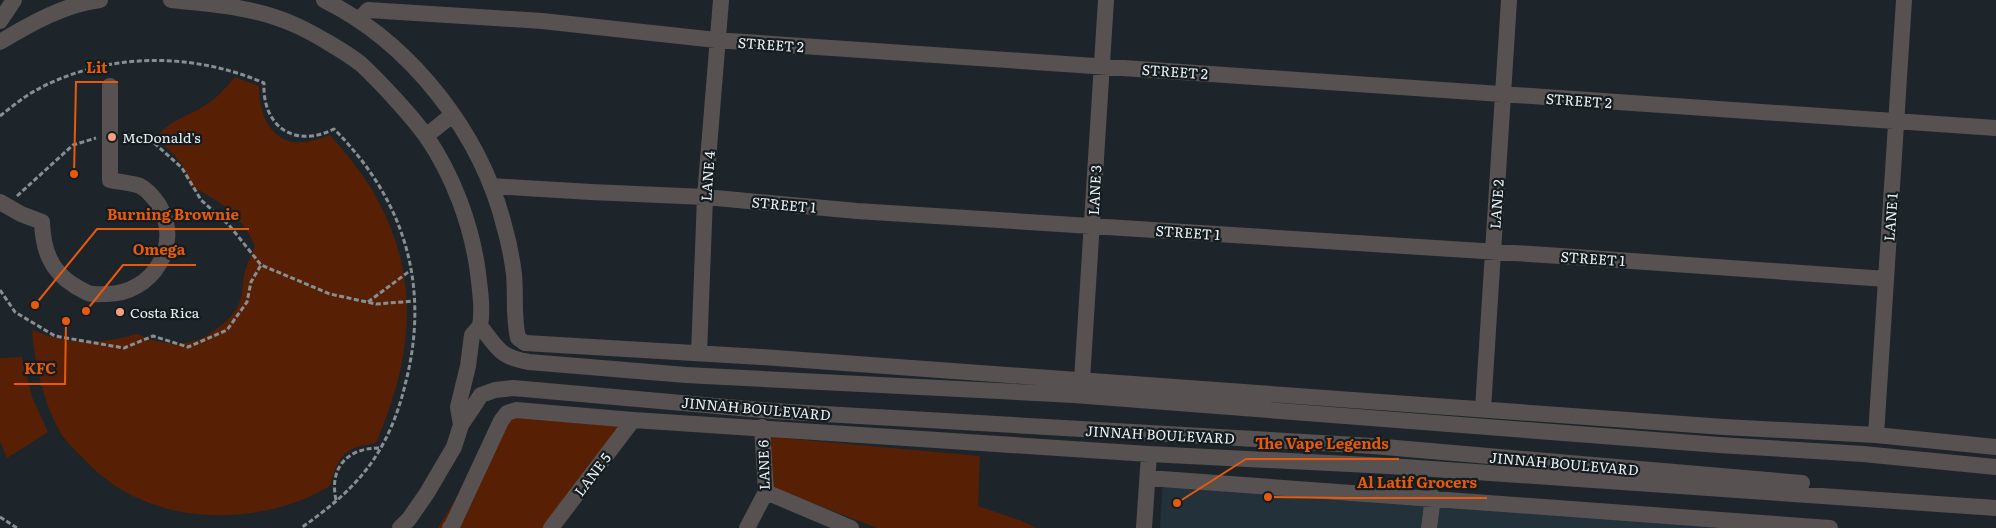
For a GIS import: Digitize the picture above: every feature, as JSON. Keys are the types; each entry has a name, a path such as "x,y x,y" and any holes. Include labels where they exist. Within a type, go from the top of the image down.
{"street":[{"path":"0,5 14,0"},
{"path":"0,20 14,0"},
{"path":"0,42 30,24 93,0"},
{"path":"171,0 215,2 261,12 295,25 353,59 360,64 426,136 460,202 475,251 481,295 480,326 472,335 468,366 458,407 460,425 454,447 427,493 409,519 400,528"},
{"path":"324,0 359,20 411,64 452,115 472,146 491,186 505,228 514,274 515,326 518,338 525,343 699,353 1724,427 1876,435 1996,447"},
{"name":"LANE 4","path":"699,353 705,197 720,0"},
{"name":"LANE 3","path":"1082,380 1106,0"},
{"name":"LANE 2","path":"1483,409 1509,0"},
{"name":"LANE 1","path":"1876,435 1904,0"},
{"name":"STREET 2","path":"359,20 368,10 542,21 716,40 1996,128"},
{"path":"0,202 21,214 42,222 42,241 52,265 64,280 89,294 121,294 146,280 158,266 165,251 168,234 165,216 154,198 140,186 110,180 110,86"},
{"path":"426,136 452,115"},
{"name":"STREET 1","path":"491,186 705,197 856,210 1493,251 1886,280"},
{"name":"JINNAH BOULEVARD","path":"480,326 502,354 514,360 529,362 686,375 1074,395 1719,445 1863,454 1996,467"},
{"name":"JINNAH BOULEVARD","path":"460,425 481,395 495,390 513,388 773,411 1373,446 1996,500"},
{"path":"450,528 501,421 507,413 516,410 633,420 1149,454 1399,467 1996,508"},
{"name":"LANE 5","path":"551,528 633,420"},
{"name":"LANE 6","path":"746,528 766,492 762,427"},
{"path":"1144,528 1149,454"},
{"path":"1148,478 1433,497 1724,524 1830,528"},
{"path":"766,492 851,528"},
{"path":"1429,528 1433,497"}],"path":[{"path":"0,116 31,93 64,78 115,64 134,60 204,64 247,75 264,83 263,97 267,111 274,122 284,130 297,136 311,137 323,135 334,129 355,151 381,187 400,227 412,270 416,313 412,358 401,401 380,448 367,469 351,488 326,510 301,528"},
{"path":"0,290 16,312 55,336 124,348 153,336 188,346 227,330 247,302 251,282 261,265 330,294 376,304 415,301"},
{"path":"368,302 412,270"},
{"path":"336,500 334,480 342,462 358,450 380,448"},
{"path":"0,517 17,528"}],"shaded area":[{"path":"235,77 259,86 260,103 266,120 276,134 283,139 292,142 302,142 330,135 361,173 376,197 391,228 406,289 407,320 404,350 398,381 376,443 356,447 344,455 336,467 330,486 307,498 272,509 244,514 215,515 187,513 160,506 134,496 110,482 66,440 54,420 44,395 35,356 32,330 71,341 97,342 137,334 159,341 180,344 201,339 232,315 240,302 245,272 255,246 237,217 221,204 191,186 182,165 156,139 161,132 174,122 214,99"},
{"path":"22,357 32,397 48,432 7,458 0,441 0,358"},
{"path":"507,413 633,420 543,528 438,528"},
{"path":"771,437 980,456 978,506 1022,521 1036,528 877,528 772,487"},
{"path":"1163,481 1802,528 1160,528"}],"place":[{"name":"McDonald's","path":"112,137"},
{"name":"Lit","path":"74,174"},
{"name":"Burning Brownie","path":"35,305"},
{"name":"Omega","path":"86,311"},
{"name":"Costa Rica","path":"120,312"},
{"name":"KFC","path":"66,321"},
{"name":"Al Latif Grocers","path":"1268,497"},
{"name":"The Vape Legends","path":"1177,503"}]}
